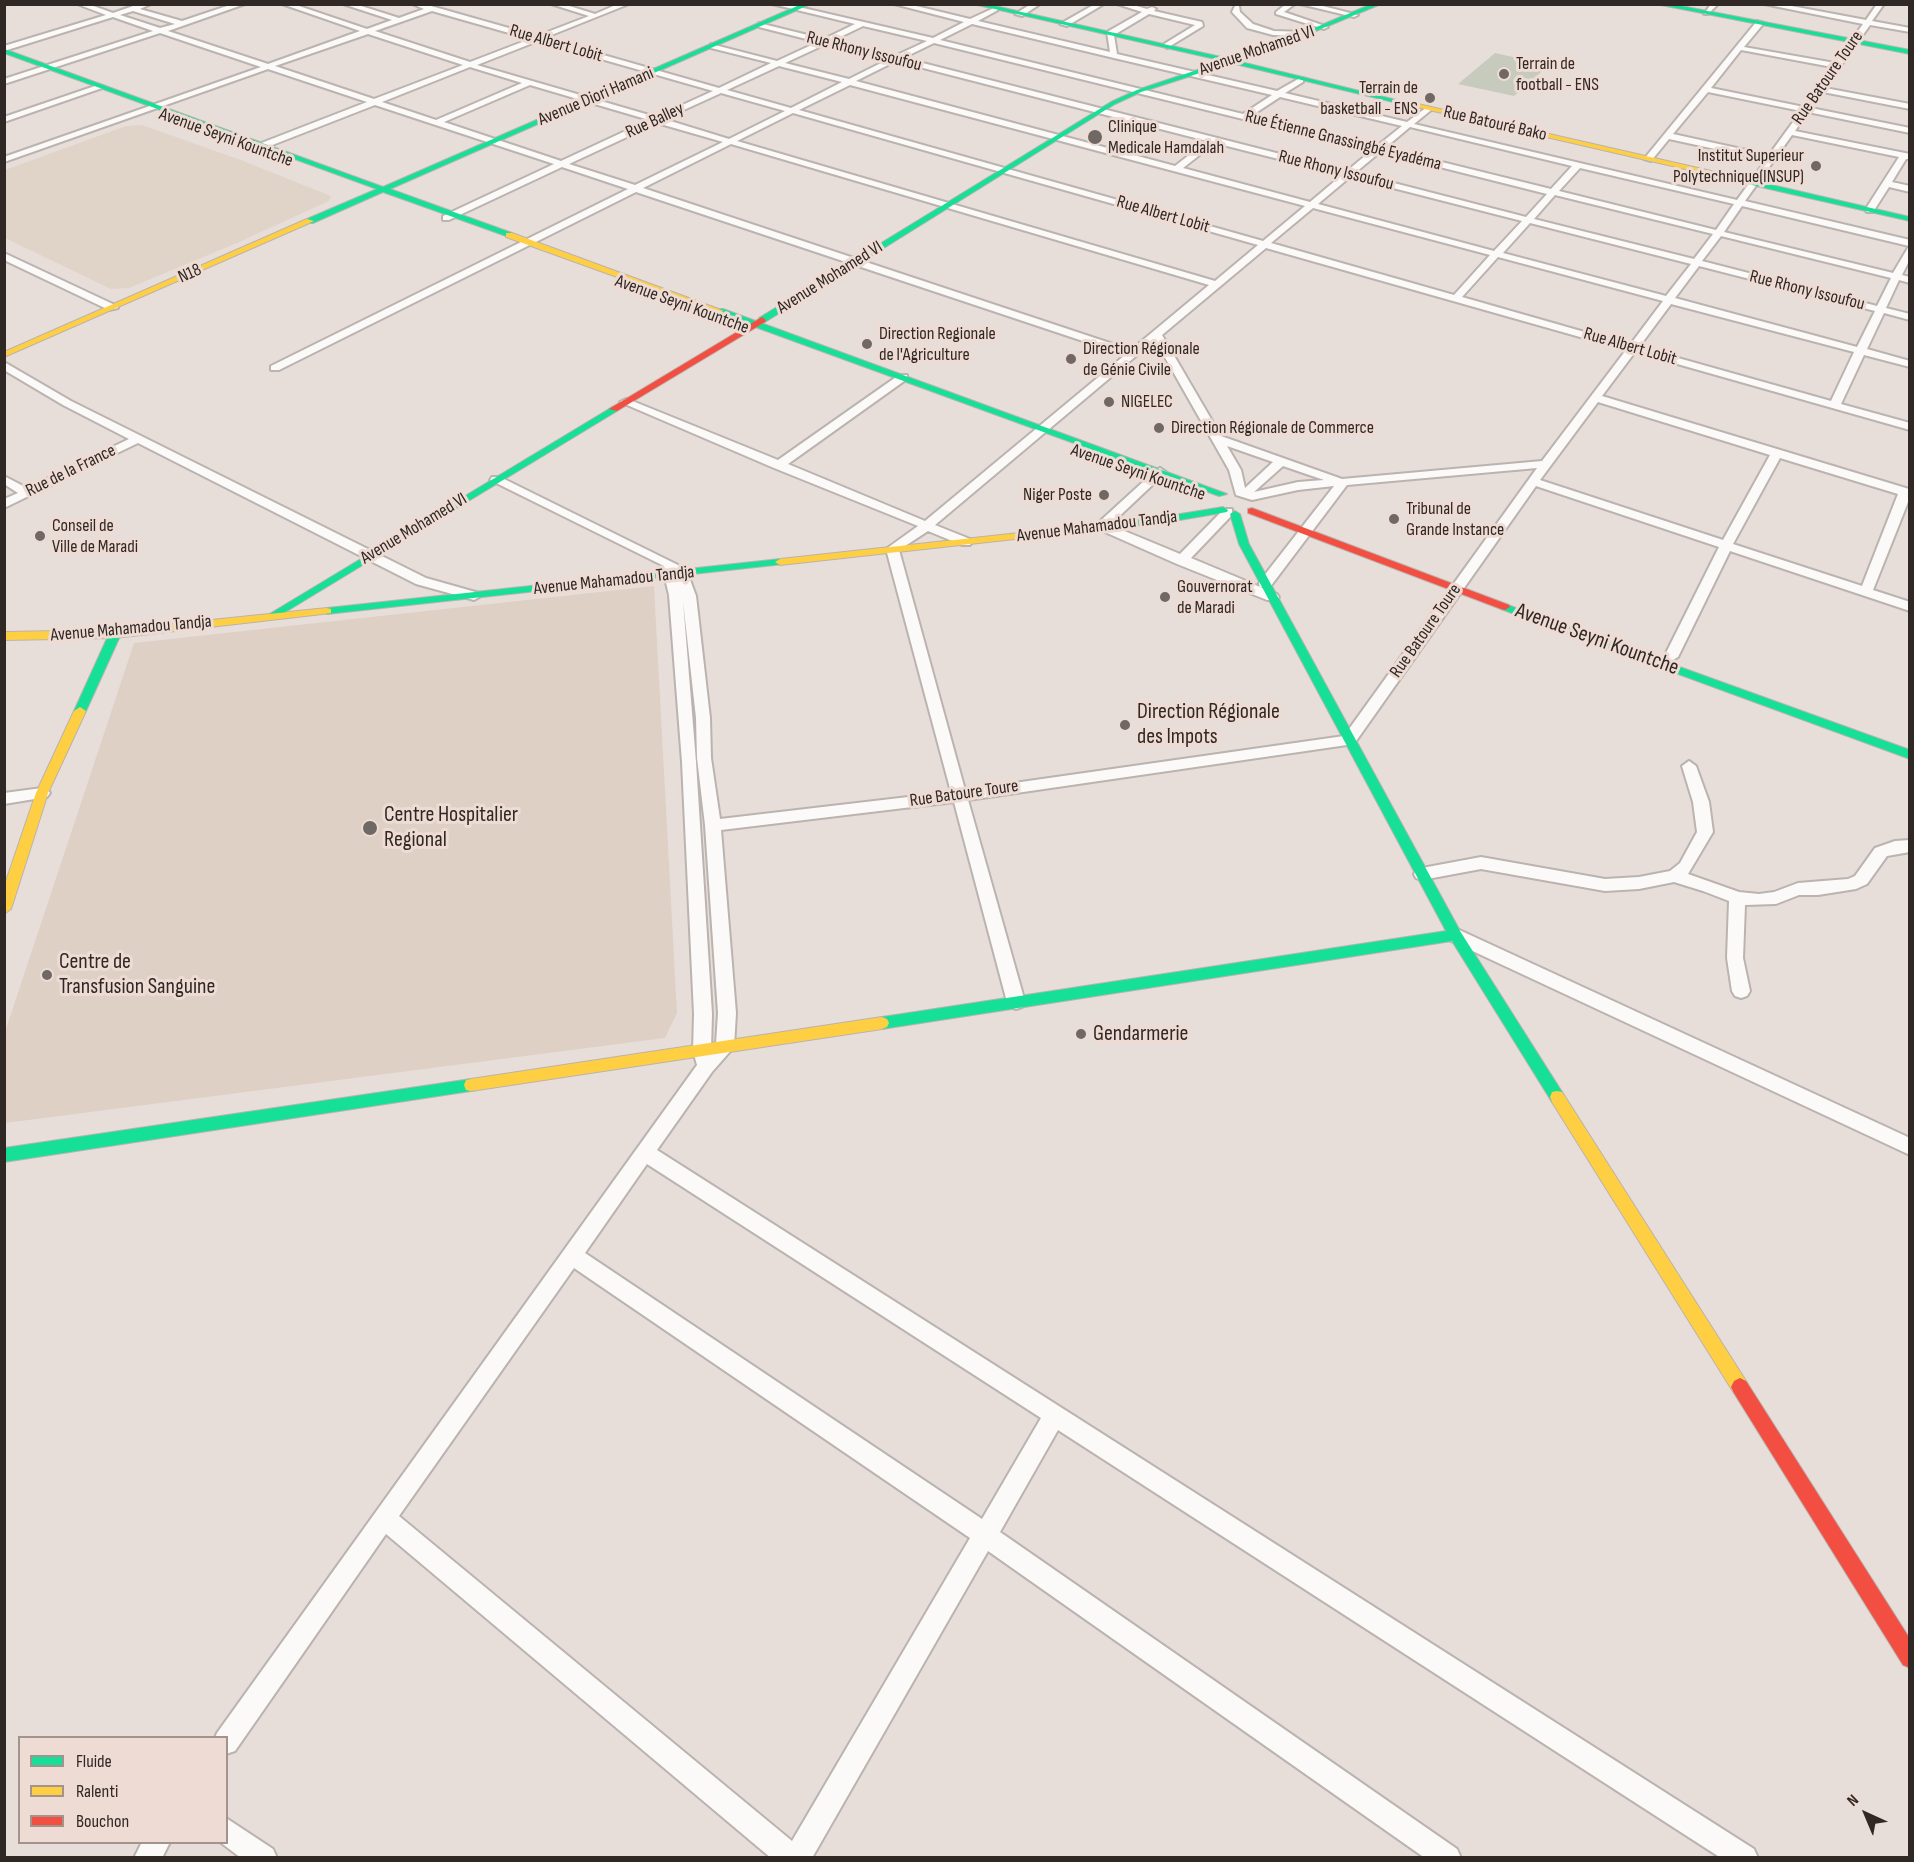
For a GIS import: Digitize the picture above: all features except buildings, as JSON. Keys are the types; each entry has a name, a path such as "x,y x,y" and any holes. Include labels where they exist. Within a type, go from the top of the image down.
{"main road":[{"name":"Avenue Mohamed VI","path":"273,615 1099,112 1138,91 1230,63 1378,4"},
{"path":"1659,4 1711,9 1760,23 1910,52"},
{"name":"Rue Batouré Bako","path":"977,5 1167,46 1300,80 1910,219"},
{"name":"Avenue Diori Hamani","path":"379,191 802,7"},
{"name":"Avenue Seyni Kountche","path":"4,52 1157,475 1225,506"},
{"name":"N18","path":"4,355 379,191"},
{"path":"1225,506 1249,500"},
{"path":"1225,506 1249,500"},
{"name":"Avenue Seyni Kountche","path":"1249,500 1308,530 1910,755"},
{"path":"1225,506 1455,935 1910,1658"},
{"name":"Avenue Mahamadou Tandja","path":"4,636 114,634 273,615 332,612 675,571 1162,520 1225,506"},
{"name":"Avenue Seyni Kountche","path":"1459,585 1671,657 1910,745"},
{"path":"4,909 42,793 114,634"},
{"path":"725,1047 1455,935"},
{"path":"4,1155 704,1059"}],"street":[{"path":"80,4 1133,354"},
{"path":"4,52 148,4"},
{"path":"4,82 242,4"},
{"path":"285,4 470,65 1215,284"},
{"path":"298,9 315,4"},
{"path":"346,4 399,20"},
{"name":"Rue Albert Lobit","path":"415,4 1910,427"},
{"path":"4,160 443,4"},
{"path":"554,4 596,16"},
{"path":"258,147 626,4"},
{"name":"Rue Étienne Gnassingbé Eyadéma","path":"775,4 802,7 1910,280"},
{"path":"897,4 1910,243"},
{"path":"1019,14 1037,4"},
{"path":"1064,24 1101,4"},
{"path":"1120,4 1199,24 1167,46"},
{"path":"1114,56 1110,34 1162,4"},
{"path":"1292,4 1278,13 1324,27"},
{"path":"1304,4 1354,15"},
{"path":"1767,4 1910,30"},
{"name":"Rue Batoure Toure","path":"713,825 959,796 1349,740 1533,481 1719,232 1880,5"},
{"path":"1236,6 1236,12 1250,26 1273,33 1306,34"},
{"path":"133,9 184,24"},
{"path":"275,368 996,9"},
{"name":"Rue Balley","path":"449,216 864,23"},
{"path":"1648,159 1760,23"},
{"name":"Rue Rhony Issoufou","path":"762,25 1910,317"},
{"path":"1050,47 1059,43"},
{"path":"714,46 1178,168 1666,301 1910,364"},
{"path":"1740,48 1837,66"},
{"path":"1023,62 1032,57"},
{"path":"1243,117 1300,80"},
{"path":"437,122 531,82"},
{"path":"4,120 98,88"},
{"path":"1706,89 1910,131"},
{"path":"1821,89 1910,107"},
{"path":"1016,1002 892,549 925,527 1427,109"},
{"path":"1790,132 1907,156 1870,210"},
{"path":"1530,153 1546,136"},
{"path":"1669,136 1771,158"},
{"path":"1178,168 1213,140"},
{"path":"1456,298 1579,164"},
{"path":"1887,184 1910,189"},
{"path":"1834,406 1910,248"},
{"path":"4,256 113,308"},
{"path":"1157,334 1235,470 1249,500"},
{"path":"4,365 68,403 370,556 421,581 474,596"},
{"path":"778,466 899,380"},
{"path":"1596,398 1907,493 1866,592"},
{"path":"626,402 966,542"},
{"path":"1215,438 1343,483"},
{"name":"Rue de la France","path":"4,504 138,439"},
{"path":"1671,657 1726,546 1777,453"},
{"path":"1249,500 1280,462"},
{"path":"1249,500 1291,487 1546,464"},
{"path":"1157,475 1102,526 1181,561 1272,597"},
{"path":"4,479 27,493"},
{"path":"228,1739 646,1153 704,1059 725,1047 727,1013 713,825 704,758 703,717 688,587 675,571 496,480"},
{"path":"1533,481 1910,607"},
{"path":"1265,584 1343,483"},
{"path":"1181,561 1225,506"},
{"path":"675,571 698,896 704,1059"},
{"path":"679,645 695,644"},
{"path":"1422,874 1481,863 1605,885 1640,883 1674,876 1686,867 1705,832 1702,808 1689,766"},
{"path":"4,799 42,793"},
{"path":"1674,876 1737,898 1759,900 1776,898 1798,889 1837,888 1850,885 1861,880 1868,873 1881,852 1895,847 1910,846"},
{"path":"1737,898 1735,958 1741,991"},
{"path":"1455,935 1910,1147"},
{"path":"646,1153 1745,1857"},
{"path":"573,1256 985,1535 1448,1857"},
{"path":"385,1520 789,1856 985,1535 1055,1415"},
{"path":"228,1832 264,1857"},
{"path":"147,1857 156,1844"}],"shaded area":[{"name":"Terrain de football - ENS","path":"1495,53 1549,65 1514,96 1458,84"},
{"path":"142,125 238,159 331,196 329,201 237,243 129,288 111,289 5,238 5,170 126,126"},
{"name":"Centre Hospitalier Regional","path":"654,586 677,1013 665,1038 5,1123 5,1032 134,643"}],"traffic: fast":[{"path":"310,221 808,4"},
{"path":"976,4 1167,46 1418,106"},
{"path":"762,320 1113,103 1139,91 1268,49 1378,4"},
{"path":"1659,4 1910,52"},
{"path":"4,51 509,235"},
{"path":"1733,178 1910,219"},
{"path":"720,311 1222,494"},
{"path":"273,615 614,409"},
{"path":"1056,532 1162,520 1223,510"},
{"path":"1235,514 1244,544 1455,935 1557,1097"},
{"path":"327,611 780,562"},
{"path":"1505,607 1910,755"},
{"path":"80,711 115,634"},
{"path":"882,1023 1455,935"},
{"path":"4,1155 471,1085"}],"traffic: slow":[{"path":"1418,106 1733,178"},
{"path":"4,355 310,221"},
{"path":"509,235 720,311"},
{"path":"780,562 1056,532"},
{"path":"4,636 115,634 327,611"},
{"path":"4,909 42,793 80,711"},
{"path":"471,1085 882,1023"},
{"path":"1557,1097 1740,1387"}],"traffic: jam":[{"path":"614,409 762,320"},
{"path":"1252,511 1505,607"},
{"path":"1740,1387 1910,1658"}],"place":[{"name":"Terrain de football - ENS","path":"1504,74"},
{"name":"Terrain de basketball - ENS","path":"1430,98"},
{"name":"Clinique Medicale Hamdalah","path":"1095,137"},
{"name":"Institut Superieur Polytechnique(INSUP)","path":"1816,166"},
{"name":"Direction Regionale de l'Agriculture","path":"867,344"},
{"name":"Direction Régionale de Génie Civile","path":"1071,359"},
{"name":"NIGELEC","path":"1109,402"},
{"name":"Direction Régionale de Commerce","path":"1159,428"},
{"name":"Niger Poste","path":"1104,495"},
{"name":"Tribunal de Grande Instance","path":"1394,519"},
{"name":"Conseil de Ville de Maradi","path":"40,536"},
{"name":"Gouvernorat de Maradi","path":"1165,597"},
{"name":"Direction Régionale des Impots","path":"1125,725"},
{"name":"Centre Hospitalier Regional","path":"370,828"},
{"name":"Centre de Transfusion Sanguine","path":"47,975"},
{"name":"Gendarmerie","path":"1081,1034"}]}
